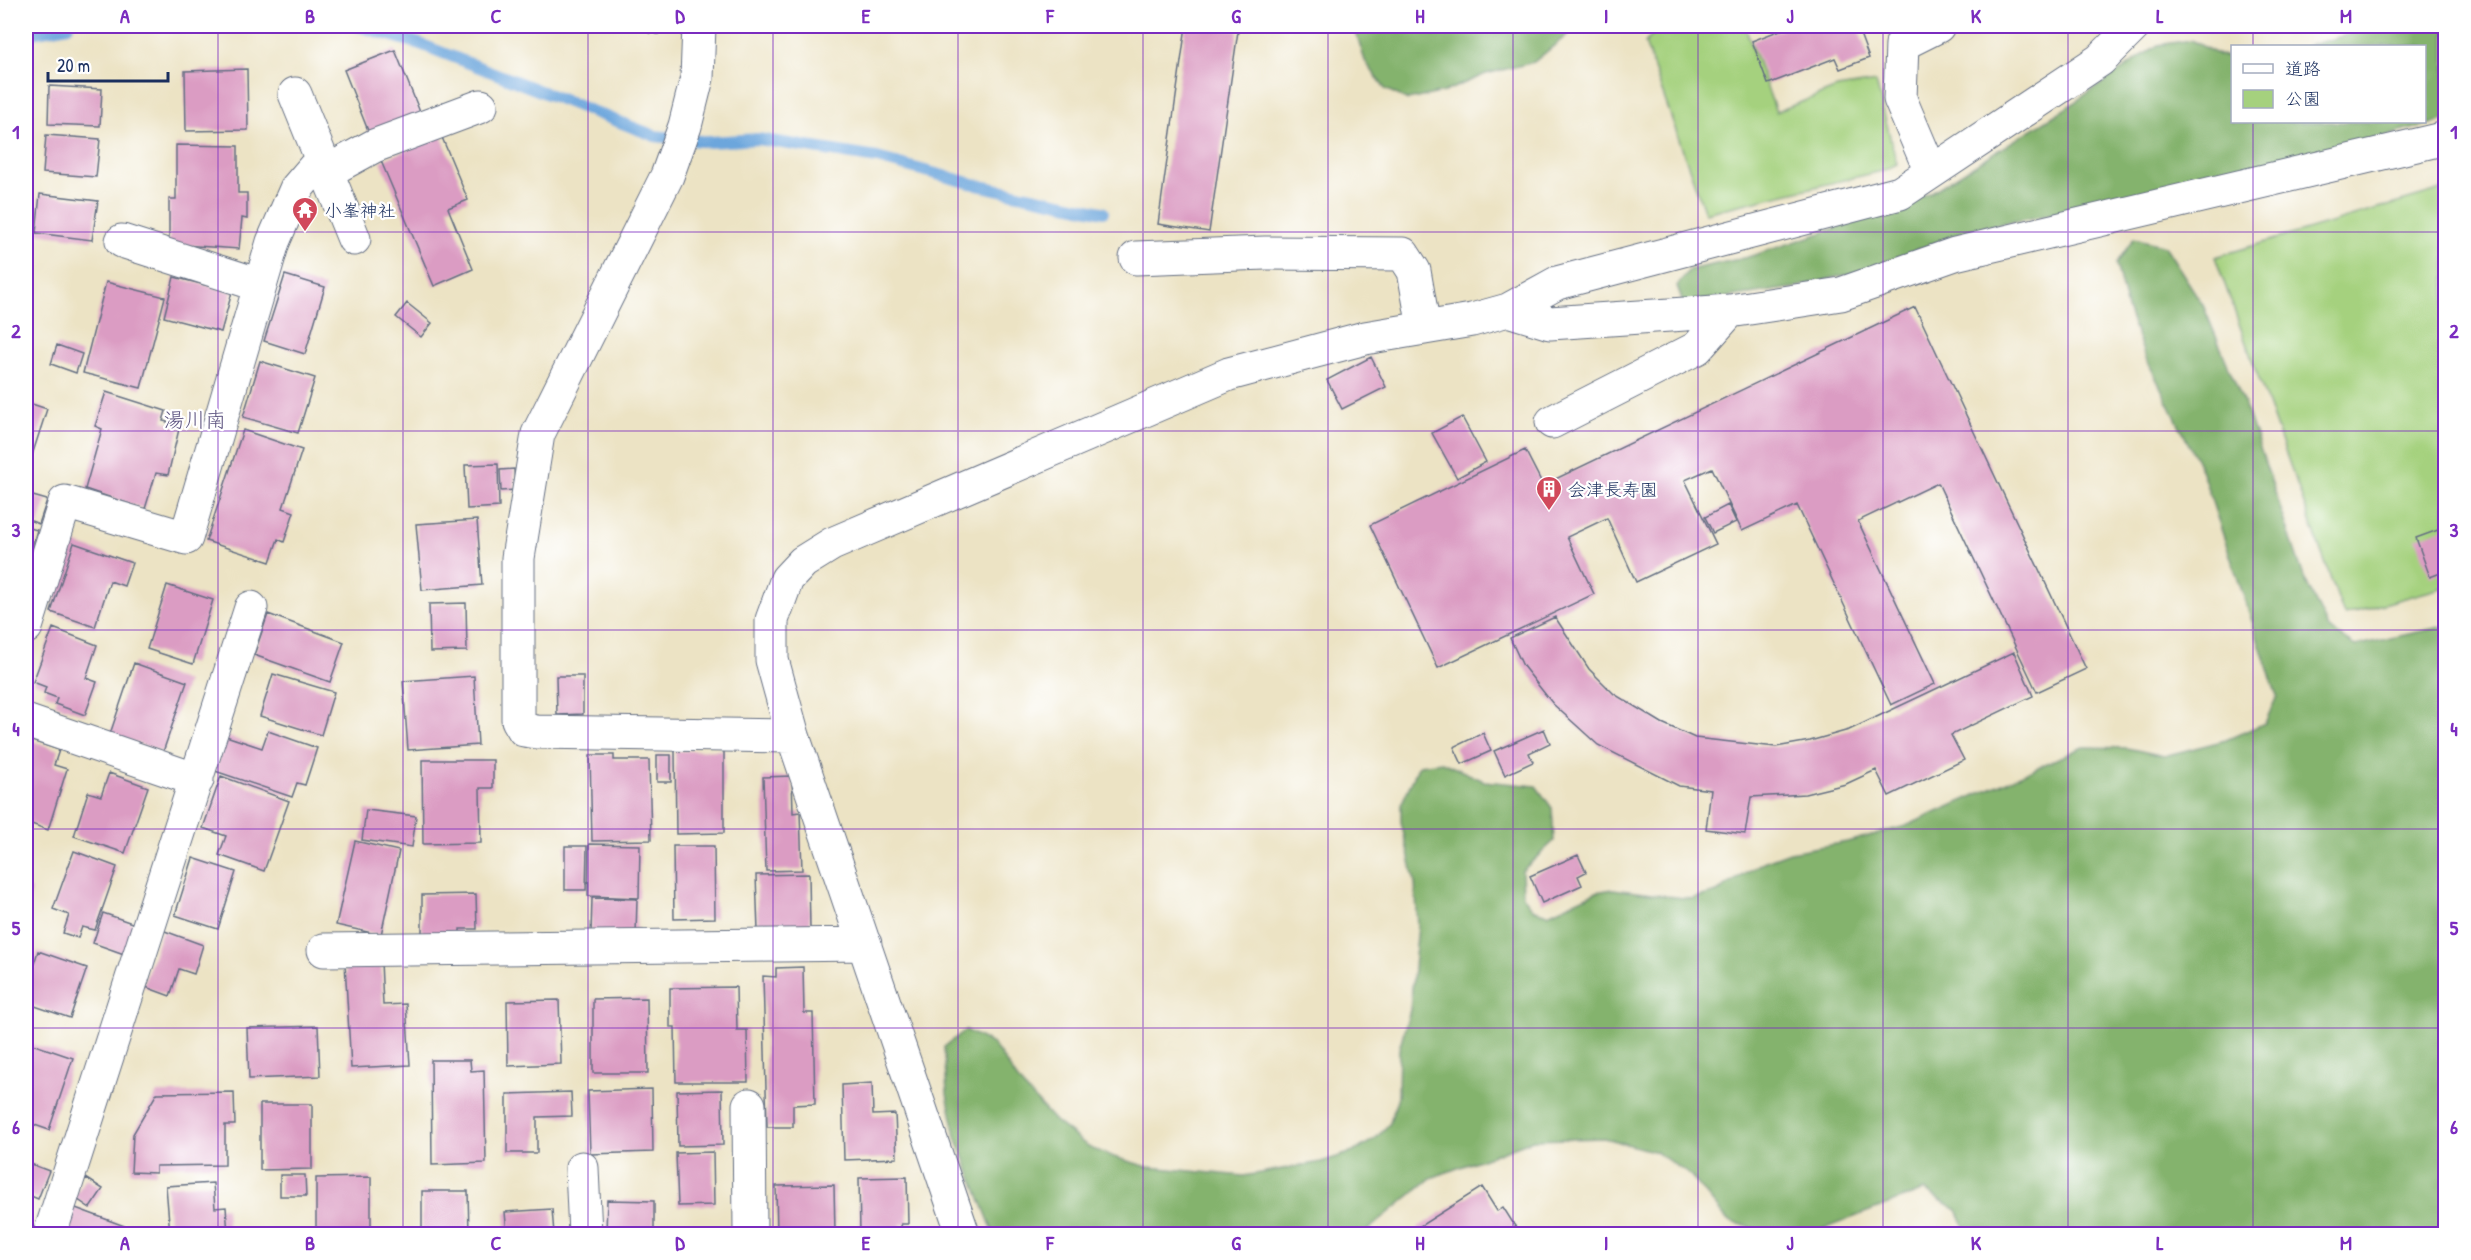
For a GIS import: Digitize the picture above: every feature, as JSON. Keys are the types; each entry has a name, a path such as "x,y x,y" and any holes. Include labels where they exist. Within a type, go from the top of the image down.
{"street":[{"path":"699,26 697,78 685,126 667,176 538,434 518,558 518,720 524,730 537,732 793,736"},
{"path":"1931,172 1900,99 1902,44 1938,26"},
{"path":"963,1234 793,736 772,660 772,621 787,579 803,562 832,544 1229,374 1365,338 1472,320 1508,310 1557,283 1899,193 2100,60 2134,26"},
{"path":"295,94 354,239"},
{"path":"26,627 65,502 186,538 273,242 296,189 314,168 326,167 374,146 481,106"},
{"path":"1508,310 1550,323 1730,310 1841,294 1963,253 2445,138"},
{"path":"122,240 260,285"},
{"path":"1136,258 1265,254 1402,254 1414,271 1424,328"},
{"path":"1552,422 1697,348 1730,310"},
{"path":"50,1234 251,608"},
{"path":"26,721 196,780"},
{"path":"324,950 865,944"},
{"path":"749,1105 750,1234"},
{"path":"582,1168 585,1234"}],"green space":[{"path":"1354,26 1578,26 1534,62 1486,74 1444,92 1408,100 1385,89 1365,61"},
{"path":"1660,26 1748,26 1745,27 1776,112 1837,88 1876,82 1897,164 1882,171 1705,213 1645,43"},
{"path":"2368,26 2445,26 2445,120 2354,145 2038,217 1967,230 1865,270 1793,288 1683,303 1677,286 1689,270 1748,257 1867,218 1930,193 2063,110 2158,45 2191,40 2219,55 2231,57 2231,123 2426,123 2426,45 2310,45 2350,34"},
{"path":"2445,189 2445,587 2344,615 2215,257"},
{"path":"2134,238 2165,246 2203,305 2249,416 2304,577 2328,628 2355,646 2445,626 2445,1234 1968,1234 1957,1210 1924,1190 1813,1233 1773,1234 1728,1221 1691,1176 1656,1152 1604,1138 1533,1140 1431,1178 1363,1234 994,1234 956,1137 947,1094 944,1047 966,1030 993,1044 1020,1083 1055,1121 1090,1148 1148,1167 1244,1176 1321,1162 1353,1152 1375,1139 1390,1123 1398,1096 1399,1049 1410,1010 1418,925 1415,883 1401,822 1401,805 1419,765 1442,762 1484,781 1536,786 1552,808 1554,841 1522,871 1523,896 1534,910 1548,914 1596,892 1613,889 1691,899 1717,892 1763,862 1790,852 1847,842 1906,826 2083,747 2127,748 2164,756 2226,740 2265,723 2277,696 2201,469 2144,354 2127,309 2116,264"}],"building":[{"path":"1186,26 1238,31 1209,232 1158,224"},
{"path":"1791,26 1857,26 1869,58 1840,69 1835,58 1768,84 1752,41"},
{"path":"395,50 422,117 371,138 344,70"},
{"path":"247,69 248,130 186,131 185,71"},
{"path":"49,86 102,89 100,126 48,124"},
{"path":"46,135 100,139 96,177 43,173"},
{"path":"441,135 468,200 448,208 473,269 434,286 381,161"},
{"path":"176,145 238,146 238,193 247,193 247,219 242,218 239,249 169,244 169,199 176,199"},
{"path":"40,194 98,201 92,240 36,233"},
{"path":"285,275 325,287 305,354 264,341"},
{"path":"174,277 232,292 221,332 164,317"},
{"path":"106,282 165,297 141,388 83,373"},
{"path":"407,303 432,323 421,337 396,317"},
{"name":"会津長寿園","path":"1915,307 2086,669 2037,692 1938,483 1858,521 1935,684 1891,705 1797,505 1742,531 1712,468 1685,480 1716,544 1636,582 1607,518 1567,537 1594,594 1438,668 1370,525 1525,450 1543,485"},
{"path":"57,345 82,354 76,373 51,364"},
{"path":"1371,357 1386,387 1342,409 1327,380"},
{"path":"260,361 315,378 298,433 243,417"},
{"path":"106,392 166,411 163,421 180,425 168,475 156,473 145,509 85,489 102,429 95,426"},
{"path":"26,402 47,409 26,474"},
{"path":"1462,417 1486,462 1457,478 1432,433"},
{"path":"243,430 302,450 283,508 294,512 284,542 278,539 270,562 206,541"},
{"path":"498,464 499,507 467,509 465,465"},
{"path":"514,469 515,490 501,491 500,470"},
{"path":"26,494 47,500 39,524 26,519"},
{"path":"1728,505 1736,522 1713,533 1705,517"},
{"path":"477,520 482,585 422,590 416,524"},
{"path":"26,527 37,530 26,567"},
{"path":"2446,527 2446,571 2430,577 2416,538"},
{"path":"74,543 132,563 124,586 110,581 95,627 51,612"},
{"path":"167,585 213,600 193,664 147,649"},
{"path":"466,603 467,651 430,652 429,604"},
{"path":"268,614 344,642 330,682 254,655"},
{"path":"1555,617 1589,669 1614,694 1662,723 1695,738 1776,747 1810,741 1849,730 2014,652 2033,696 1951,735 1964,760 1889,796 1876,770 1846,784 1805,794 1751,797 1745,834 1706,829 1711,790 1679,786 1598,745 1553,704 1523,666 1510,638"},
{"path":"53,628 97,645 86,678 97,682 85,715 55,704 57,698 44,693 46,687 33,682"},
{"path":"134,663 187,682 163,752 110,734"},
{"path":"273,674 334,692 321,735 260,716"},
{"path":"474,676 478,745 408,750 403,681"},
{"path":"556,676 583,676 583,714 557,715"},
{"path":"1544,729 1550,743 1529,753 1533,762 1505,775 1494,751"},
{"path":"268,731 317,748 305,785 297,783 292,797 215,771 226,736 262,748"},
{"path":"1483,733 1491,751 1462,764 1454,747"},
{"path":"26,739 59,750 54,765 67,769 48,830 26,822"},
{"path":"724,750 724,833 676,834 675,751"},
{"path":"590,755 614,755 614,760 649,760 651,840 592,841"},
{"path":"657,755 671,755 671,782 657,782"},
{"path":"422,760 493,760 493,788 480,788 481,843 423,844"},
{"path":"109,773 148,787 125,853 74,836 88,792 101,796"},
{"path":"221,776 289,801 264,871 219,855 226,836 203,828"},
{"path":"792,776 793,813 800,812 802,870 766,871 763,777"},
{"path":"366,810 416,816 412,847 362,840"},
{"path":"355,841 399,851 381,935 336,925"},
{"path":"589,844 640,845 639,898 588,896"},
{"path":"565,846 587,846 586,890 565,890"},
{"path":"673,846 714,846 715,918 674,919"},
{"path":"74,851 117,867 95,930 82,927 78,938 63,933 69,915 53,909"},
{"path":"1578,855 1586,872 1578,876 1582,885 1542,903 1530,876"},
{"path":"193,858 236,872 218,929 175,915"},
{"path":"809,874 810,930 758,931 756,875"},
{"path":"26,888 32,890 26,908"},
{"path":"476,894 477,929 460,929 460,934 422,935 422,895"},
{"path":"592,898 637,899 636,934 591,934"},
{"path":"103,913 135,924 124,954 93,943"},
{"path":"162,930 203,945 194,974 179,969 170,996 143,986"},
{"path":"38,951 87,968 70,1018 26,1003 26,989"},
{"path":"381,961 383,1005 406,1004 410,1065 351,1068 345,963"},
{"path":"803,967 804,1013 813,1013 815,1104 793,1105 793,1127 767,1127 763,976 776,977 776,968"},
{"path":"736,987 737,1030 747,1030 748,1082 676,1082 675,1027 670,1027 670,988"},
{"path":"647,998 648,1073 593,1073 593,999"},
{"path":"559,1000 561,1064 508,1066 507,1001"},
{"path":"318,1026 320,1076 249,1079 247,1028"},
{"path":"26,1042 73,1058 49,1130 26,1122"},
{"path":"431,1060 470,1060 471,1071 484,1070 486,1163 432,1165"},
{"path":"872,1083 873,1115 895,1114 897,1158 844,1160 842,1085"},
{"path":"652,1089 653,1152 590,1154 588,1091"},
{"path":"722,1090 723,1145 678,1146 677,1091"},
{"path":"234,1092 235,1125 225,1125 225,1165 156,1166 156,1173 131,1172 133,1134 157,1093"},
{"path":"571,1092 572,1116 537,1117 537,1153 507,1153 507,1094"},
{"path":"260,1104 312,1104 312,1169 260,1170"},
{"path":"713,1152 714,1205 678,1206 676,1153"},
{"path":"28,1163 49,1171 38,1199 26,1194"},
{"path":"280,1175 305,1175 306,1196 280,1196"},
{"path":"371,1177 371,1234 316,1234 316,1178"},
{"path":"907,1177 908,1224 901,1224 902,1234 860,1234 859,1178"},
{"path":"86,1178 103,1189 90,1208 74,1197"},
{"path":"213,1183 215,1208 226,1207 228,1234 170,1234 166,1186"},
{"path":"834,1185 835,1234 777,1234 776,1186"},
{"path":"1482,1187 1497,1211 1503,1207 1520,1234 1421,1234 1417,1228"},
{"path":"422,1191 468,1191 469,1234 422,1234"},
{"path":"607,1200 654,1201 654,1234 606,1234"},
{"path":"73,1207 127,1227 124,1234 63,1234"},
{"path":"552,1209 554,1234 507,1234 505,1212"}],"waterway":[{"path":"26,34 68,26"},
{"path":"174,26 179,26"},
{"path":"358,26 420,44 655,136 710,142 758,139 877,158 981,186 1103,212"},
{"path":"2211,26 2227,26"}],"place":[{"name":"小峯神社","path":"305,233"},
{"name":"会津長寿園","path":"1549,512"}],"district":[{"name":"湯川南","path":"195,419"}]}
